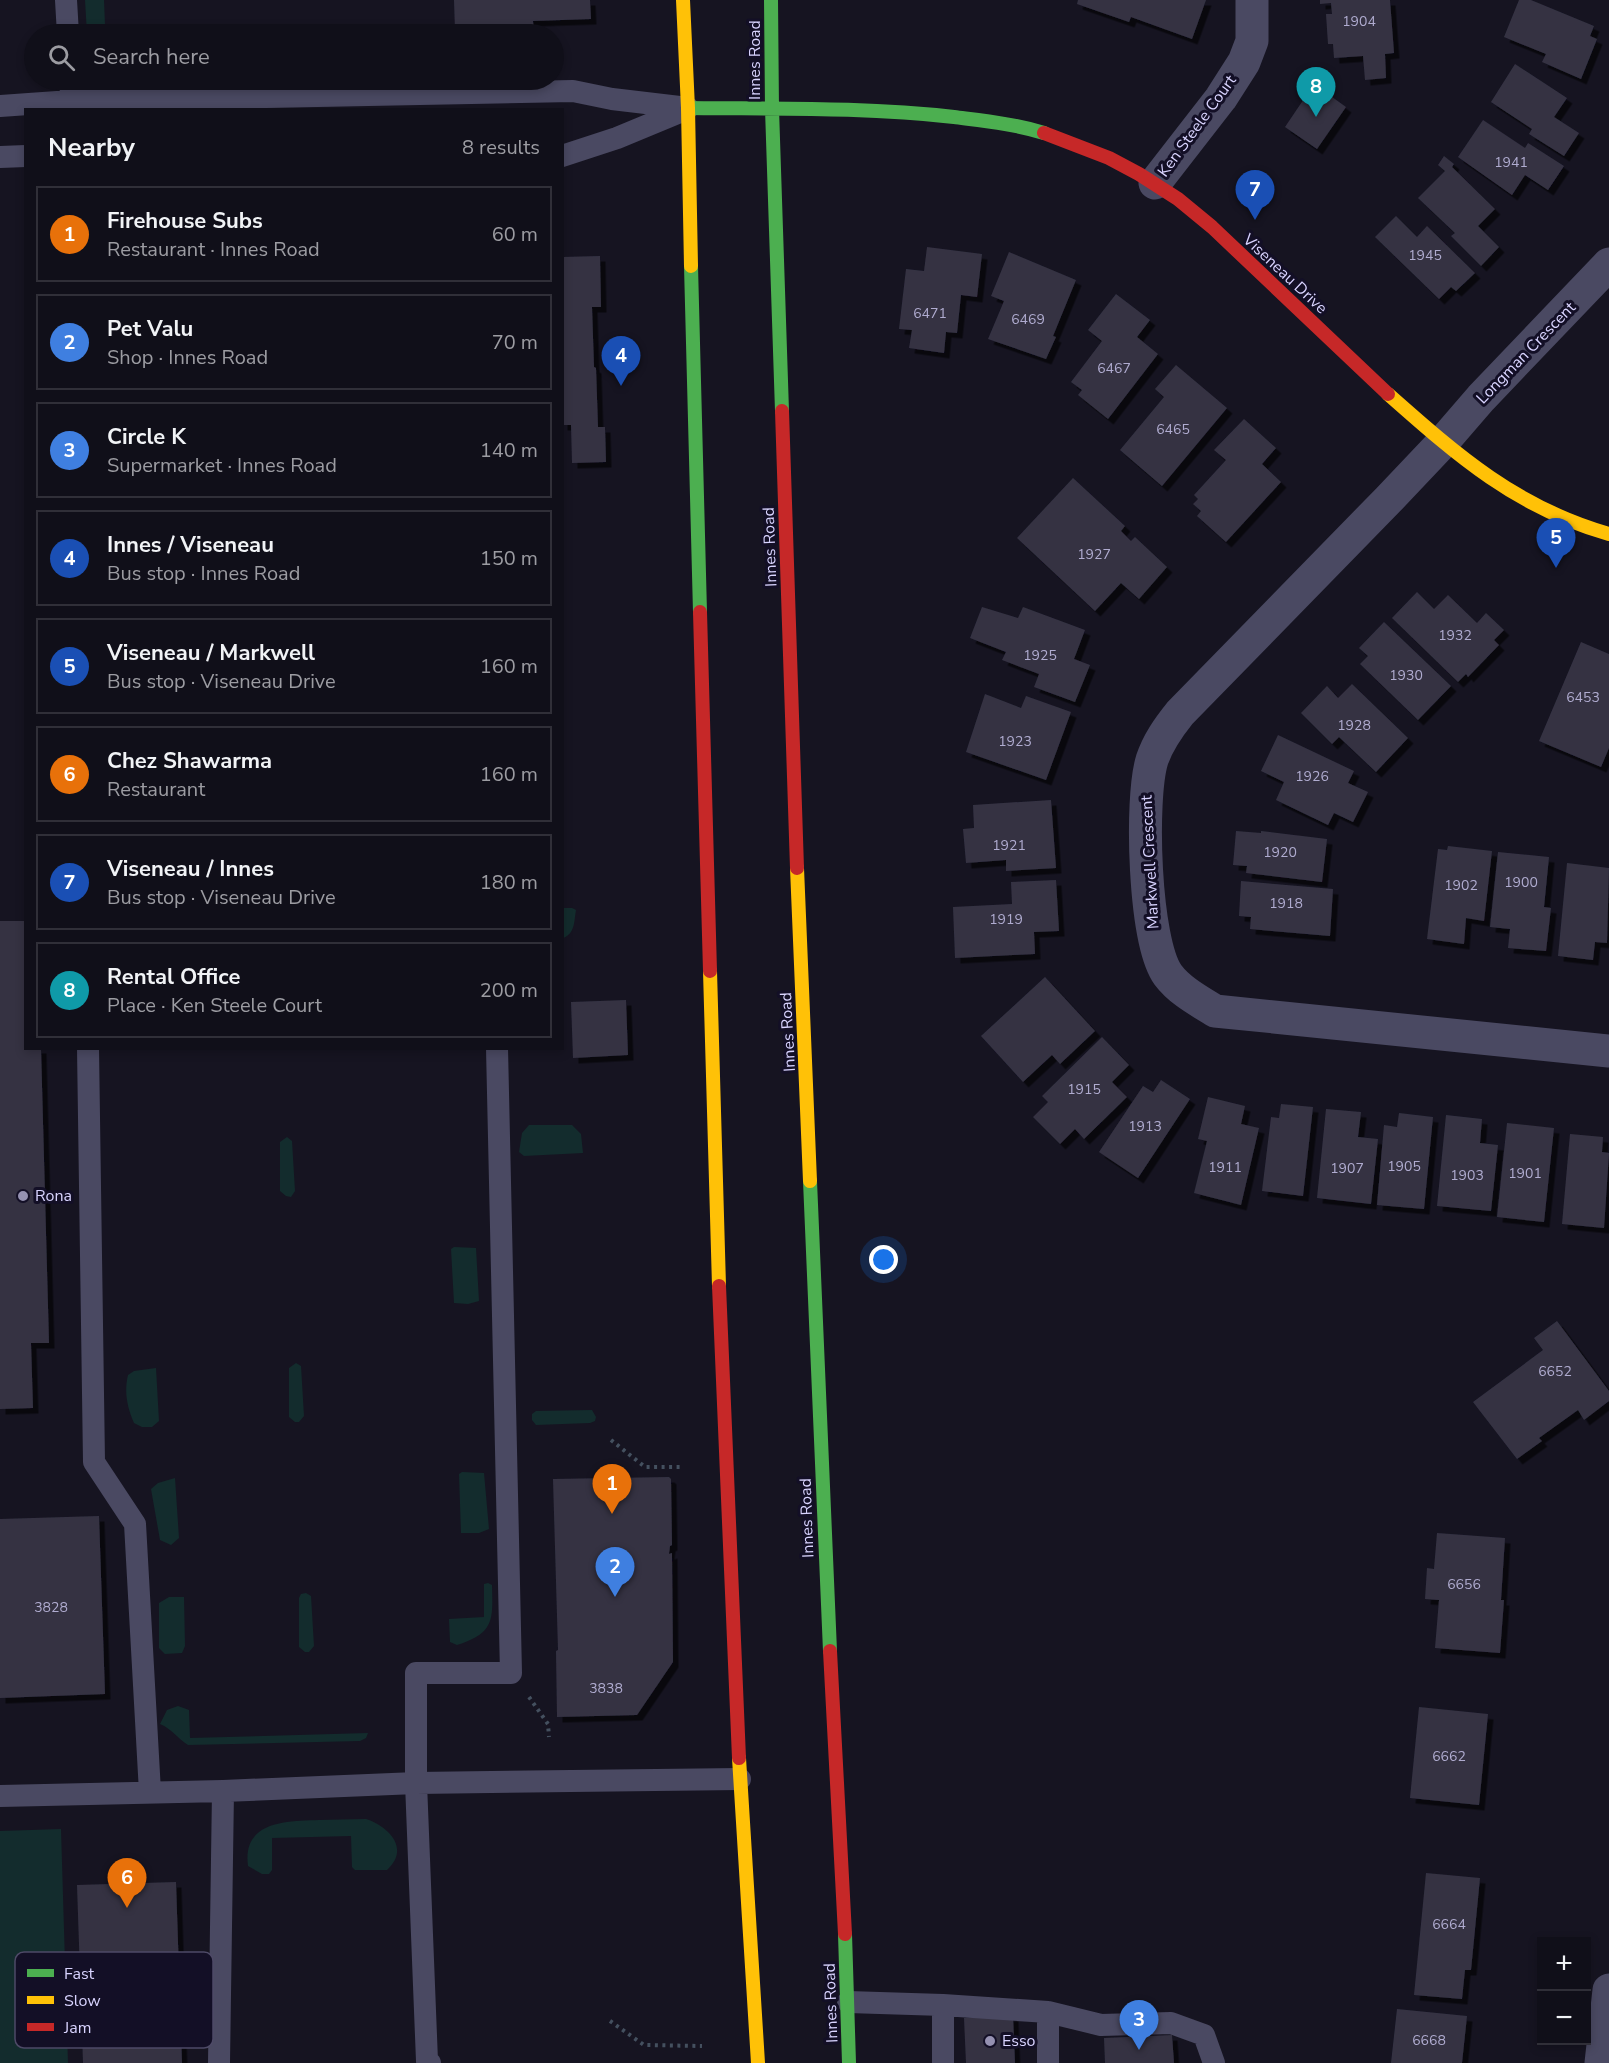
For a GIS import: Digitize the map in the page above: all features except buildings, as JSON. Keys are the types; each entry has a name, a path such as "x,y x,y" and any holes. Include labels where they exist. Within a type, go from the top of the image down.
{"main road":[{"path":"684,0 719,1300 740,1779 758,2063"},
{"name":"Innes Road","path":"771,0 772,109 796,847 849,2063"},
{"name":"Viseneau Drive","path":"688,108 926,113 1025,127 1091,150 1155,183 1187,205 1284,294 1367,376 1488,478 1539,509 1595,531 1609,534"}],"street":[{"name":"Ken Steele Court","path":"1155,183 1221,98 1244,62 1252,41 1252,0"},
{"name":"Longman Crescent","path":"1443,442 1481,398 1609,264"},
{"name":"Markwell Crescent","path":"1443,442 1180,713 1164,734 1152,759 1146,784 1144,812 1152,929 1168,974 1189,995 1215,1011 1609,1051"},
{"path":"1601,2063 1609,1990"}],"lane":[{"path":"66,0 67,24"},
{"path":"0,106 71,97 573,91 612,99 688,108"},
{"path":"564,155 617,138 688,108"},
{"path":"0,157 24,156"},
{"path":"87,1050 94,1462 135,1524 150,1792"},
{"path":"430,2063 427,2061 416,1783 416,1673 511,1672 497,1050"},
{"path":"0,1796 224,1791 416,1783 740,1779"},
{"path":"219,2063 224,1791"},
{"path":"848,2002 1048,2012 1101,2025 1171,2023 1204,2035 1214,2063"},
{"path":"943,2005 944,2063"},
{"path":"1048,2012 1048,2063"}],"path":[{"path":"611,1440 645,1467 682,1467"},
{"path":"511,1672 548,1724 549,1737"},
{"path":"610,2021 644,2045 702,2046"}],"green space":[{"path":"85,0 104,0 105,24 86,24"},
{"path":"564,908 572,908 576,910 574,923 564,938"},
{"path":"529,1125 572,1125 581,1134 583,1153 524,1156 519,1152 522,1133"},
{"path":"287,1137 292,1141 295,1191 291,1197 280,1191 280,1142"},
{"path":"454,1247 476,1248 479,1301 468,1304 454,1303 451,1249"},
{"path":"296,1363 301,1366 304,1416 299,1422 289,1417 289,1368"},
{"path":"156,1368 159,1421 152,1427 142,1427 134,1423 130,1411 126,1393 128,1375 134,1371"},
{"path":"592,1410 596,1417 595,1421 590,1423 536,1425 532,1420 532,1414 536,1411"},
{"path":"462,1472 484,1473 489,1529 479,1533 461,1533 459,1474"},
{"path":"175,1478 179,1538 171,1545 160,1540 151,1489 158,1483"},
{"path":"484,1584 492,1585 489,1624 478,1636 457,1645 450,1642 449,1619 484,1617"},
{"path":"306,1593 311,1596 314,1646 309,1652 299,1647 299,1598 301,1594"},
{"path":"169,1597 184,1597 185,1646 182,1653 165,1654 159,1648 159,1603"},
{"path":"178,1706 189,1710 190,1738 368,1733 366,1738 360,1741 188,1745 160,1724 167,1710"},
{"path":"366,1819 383,1827 397,1847 394,1862 387,1870 355,1870 352,1867 351,1836 272,1838 272,1870 269,1874 262,1874 248,1866 248,1851 252,1840 269,1826 293,1821"},
{"path":"61,1829 65,1952 15,1952 15,2048 68,2048 68,2063 0,2063 0,1831"}],"traffic: fast":[{"path":"771,0 772,109 782,411"},
{"path":"688,108 821,109 921,114 1000,123 1044,133"},
{"path":"691,266 700,612"},
{"path":"810,1181 830,1651"},
{"path":"845,1934 849,2063"}],"traffic: slow":[{"path":"683,0 691,266"},
{"path":"1388,394 1464,459 1490,478 1546,510 1609,534"},
{"path":"797,868 810,1181"},
{"path":"710,971 719,1286"},
{"path":"739,1758 758,2063"}],"traffic: jam":[{"path":"1044,133 1109,158 1178,199 1212,227 1388,394"},
{"path":"782,411 797,868"},
{"path":"700,612 710,971"},
{"path":"719,1286 739,1758"},
{"path":"830,1651 845,1934"}],"place":[{"name":"Rental Office","path":"1316,117"},
{"name":"Viseneau / Innes","path":"1255,220"},
{"name":"Innes / Viseneau","path":"621,386"},
{"name":"Viseneau / Markwell","path":"1556,568"},
{"name":"Rona","path":"23,1196"},
{"name":"Firehouse Subs","path":"612,1514"},
{"name":"Pet Valu","path":"615,1597"},
{"name":"Chez Shawarma","path":"127,1908"},
{"name":"Esso","path":"990,2041"},
{"name":"Circle K","path":"1139,2050"}]}
